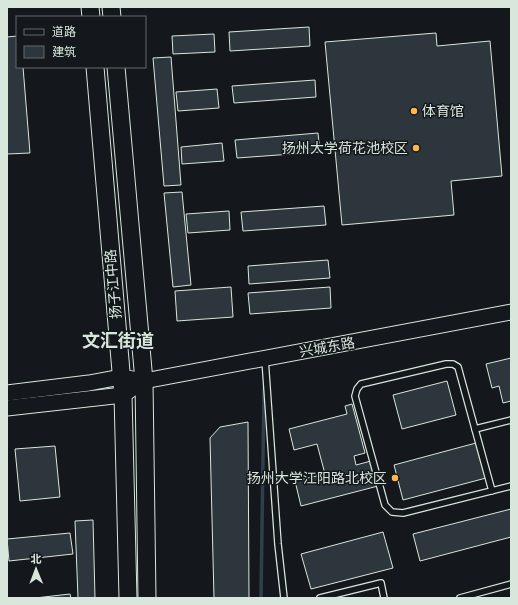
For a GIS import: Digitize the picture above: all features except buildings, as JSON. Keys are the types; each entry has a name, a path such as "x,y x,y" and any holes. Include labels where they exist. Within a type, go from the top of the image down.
{"main road":[{"name":"扬子江中路","path":"95,68 121,377 128,598"},
{"name":"扬子江中路","path":"116,68 144,381 147,598"}],"street":[{"name":"兴城东路","path":"7,393 89,383 121,377 144,381 511,312"},
{"name":"兴城东路","path":"7,408 122,395 144,381"}],"lane":[{"path":"264,359 278,544 284,598"},
{"path":"492,491 458,367 453,364 446,364 361,384 357,389 355,396 385,505 392,512 404,513 492,491 511,486"},
{"path":"475,429 511,420"},
{"path":"320,598 381,583 384,598"},
{"path":"460,598 511,584"}],"waterway":[{"path":"261,598 264,388"}],"place":[{"name":"体育馆","path":"414,111"},
{"name":"扬州大学荷花池校区","path":"416,148"},
{"name":"扬州大学江阳路北校区","path":"395,478"}],"district":[{"name":"文汇街道","path":"118,341"}]}
